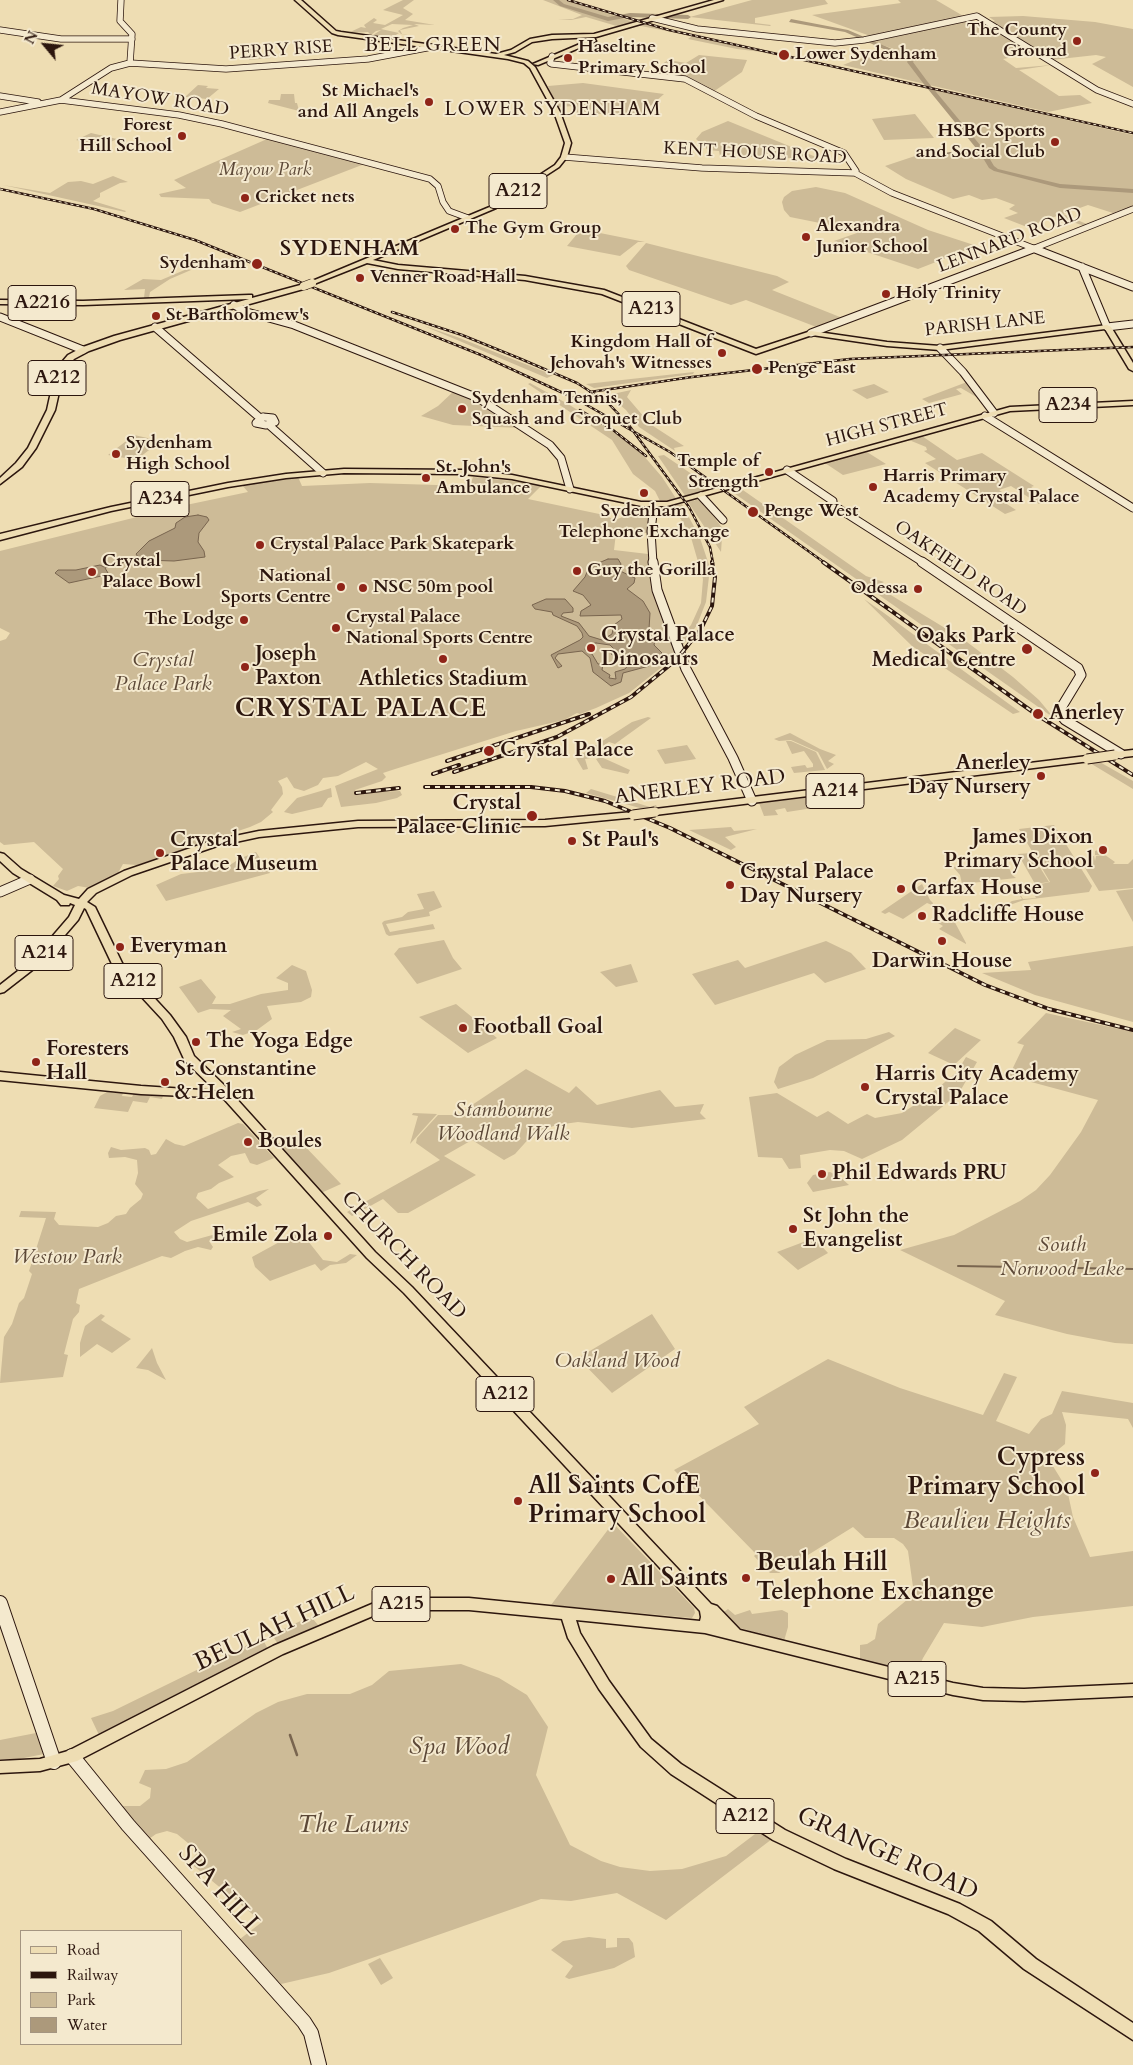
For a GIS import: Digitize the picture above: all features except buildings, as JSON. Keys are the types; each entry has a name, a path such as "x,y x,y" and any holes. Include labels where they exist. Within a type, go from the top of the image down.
{"main road":[{"path":"298,0 337,33 481,54 515,55"},
{"path":"515,55 522,44 539,39 595,36 657,16 720,0"},
{"path":"481,54 515,55 530,62 542,60 618,29"},
{"path":"579,37 589,39 587,42"},
{"path":"495,54 515,55"},
{"name":"A212","path":"0,482 23,460 39,436 51,410 56,378 62,366 83,350 255,298 262,299 308,285 468,218 501,202 557,166 564,157 568,146 566,132 537,76 540,73 530,62"},
{"name":"LENNARD ROAD","path":"369,261 398,267 525,278 604,292 756,352 811,333"},
{"name":"A2216","path":"0,302 83,303 255,298"},
{"path":"1107,327 1133,369"},
{"name":"PARISH LANE","path":"811,333 887,344 940,348 1107,327"},
{"name":"HIGH STREET","path":"654,505 701,496 787,470 1018,407 1133,403"},
{"name":"A234","path":"0,537 119,508 228,485 323,473 381,470 463,472 512,477 654,505"},
{"name":"ANERLEY ROAD","path":"237,838 350,824 420,822 545,823 633,815 1133,752"},
{"path":"237,838 259,828"},
{"name":"A214","path":"0,990 36,962 74,918 89,894 109,881 142,867 205,846 237,838"},
{"name":"A212","path":"0,856 25,881 61,898 67,904 92,910 117,964 166,1017 180,1037 190,1058 211,1088"},
{"path":"61,898 89,894"},
{"path":"0,1076 173,1092 211,1088"},
{"name":"CHURCH ROAD","path":"211,1088 226,1096 370,1255 408,1290 707,1609 712,1610 736,1635"},
{"name":"BEULAH HILL","path":"0,1767 54,1762 72,1756 278,1650 386,1604 469,1604 705,1627"},
{"path":"705,1627 708,1617 707,1609"},
{"name":"GRANGE ROAD","path":"570,1614 569,1620 574,1634 604,1685 646,1743 676,1770 779,1835 840,1864 954,1909 985,1926 1030,1964 1133,2032"},
{"name":"A215","path":"705,1627 970,1692 1011,1695 1133,1690"}],"street":[{"path":"0,112 61,100 111,68 130,63 132,39 129,29 120,21 121,0"},
{"path":"657,16 697,29 836,43 867,40 977,16 1097,90 1133,104"},
{"path":"0,30 61,39 132,39"},
{"name":"PERRY RISE","path":"130,63 226,69 368,59 432,47"},
{"path":"552,56 550,64 685,80 745,110 844,153 857,172 855,173"},
{"path":"0,96 42,104"},
{"name":"MAYOW ROAD","path":"61,100 186,116 430,179 438,186 443,202 449,211 468,218"},
{"name":"KENT HOUSE ROAD","path":"564,157 702,168 855,173 892,193 1133,287"},
{"name":"LENNARD ROAD","path":"811,333 1091,227 1133,209"},
{"path":"1082,268 1107,327"},
{"path":"234,305 247,312 294,325 478,398 550,445 561,458 570,489"},
{"path":"0,317 83,350"},
{"name":"PARISH LANE","path":"1107,327 1133,324"},
{"path":"155,327 260,418 275,419 274,423 269,425 323,473"},
{"path":"940,348 963,372 994,413"},
{"path":"985,416 1133,508"},
{"name":"OAKFIELD ROAD","path":"787,470 833,502 833,505 907,552 1078,668 1081,675 1061,708 1061,715 1065,720 1118,755"},
{"path":"701,496 723,520"},
{"path":"654,505 651,531 657,590 688,672 752,801"},
{"path":"0,892 25,881"},
{"path":"0,1603 54,1762"},
{"name":"SPA HILL","path":"72,1756 128,1826 304,2022 311,2034 319,2065"}],"green space":[{"path":"403,0 414,0 403,8 413,14 405,20 435,25 414,24 419,26 400,30 402,34 413,36 411,36 401,34 398,31 403,28 413,25 392,24 381,29 399,33 389,39 373,35 381,30 371,35 368,32 348,33 361,27 366,28 364,25 374,18 377,20 373,23 385,25 403,15 383,10"},
{"path":"543,0 566,0 634,22 620,27 586,17 571,20 558,20 573,19 582,15"},
{"path":"752,0 825,0 828,4 755,18 755,23 770,26 690,17"},
{"path":"898,0 936,0 965,17 873,37 812,15 901,3"},
{"name":"The County Ground","path":"1023,16 1095,22 1133,29 1133,87 1092,64 1106,57 1096,55 1051,60 990,22 995,21 989,17"},
{"path":"963,20 968,23 982,21 1032,53 1003,59 1016,68 1052,65 1019,70 1059,96 1080,95 1092,103 1048,112 929,85 910,63 913,58 911,55 871,41"},
{"path":"640,23 762,52 688,39 692,36 636,25"},
{"path":"260,43 261,53 271,56 271,58 249,60 249,54 242,54 240,44"},
{"path":"895,52 907,54 911,59 908,62 925,84 843,65 858,59"},
{"path":"699,55 747,60 742,72 713,92 666,74 651,72 668,60 686,63"},
{"path":"583,83 664,94 640,115 598,114 598,117 578,117 574,106 557,107 548,86"},
{"path":"198,85 219,89 207,99 185,97"},
{"path":"934,90 1133,135 1133,206 1116,214 1088,205 1063,214 1089,225 1084,226 1057,216 1027,227 1004,218 1018,213 1009,209 1015,205 996,198 982,200 969,195 953,199 906,179 885,166 915,156 981,149"},
{"path":"281,94 294,94 295,103 297,103 299,111 268,103 269,100 280,100"},
{"path":"915,114 934,138 884,140 872,119"},
{"path":"728,121 816,157 816,159 720,156 719,151 708,150 696,139 702,132"},
{"path":"91,133 117,139 102,146 76,140"},
{"name":"Mayow Park","path":"267,139 367,163 240,212 212,203 209,199 161,197 159,194 186,188 174,180"},
{"path":"113,176 128,182 120,183 100,193 100,197 93,201 125,212 3,185 50,193 68,182 81,181 93,184"},
{"path":"816,187 845,193 928,230 977,246 918,269 834,241 857,233 835,226 790,217 784,210 782,202 784,197 792,191"},
{"path":"574,224 583,226 580,229 645,242 638,242 620,256 567,246 577,234 567,232"},
{"path":"646,243 777,276 789,282 772,290 845,319 819,328 746,300 731,305 629,270 626,266"},
{"path":"187,269 191,270 170,279 150,292 149,298 144,298 145,289 124,290 143,279 161,280"},
{"path":"424,326 457,337 553,375 547,378"},
{"path":"694,372 693,374 594,388 586,384"},
{"path":"967,382 978,398 961,388 956,389 962,394 929,403 922,399"},
{"path":"530,383 621,437 643,455 662,477 677,500 661,503 655,491 633,474 612,440 528,384"},
{"path":"874,384 889,392 867,399 852,390"},
{"path":"631,390 627,397 650,424 684,446 674,448 675,451 639,427 626,410 608,395"},
{"name":"Sydenham Tennis, Squash and Croquet Club","path":"454,391 475,400 521,428 453,425 421,416 438,406"},
{"path":"134,435 161,441 136,460 108,455"},
{"path":"922,436 957,460 982,453 1034,486 1031,487 1051,500 1039,504 1011,486 999,490 1002,492 993,495 1016,510 1005,514 925,463 936,459 924,451 927,450 926,447 909,440"},
{"path":"867,452 886,464 843,475 825,463"},
{"path":"664,455 715,490 686,497 658,456"},
{"name":"Crystal Palace Park","path":"298,477 302,486 370,483 470,486 473,477 542,485 528,499 604,515 615,520 648,507 648,533 616,533 614,550 648,554 652,590 668,636 677,655 629,693 596,708 580,714 577,713 564,720 516,731 383,773 386,777 382,781 355,790 359,795 400,791 402,795 397,798 376,803 341,807 335,786 378,769 366,762 338,776 323,778 318,785 304,791 294,788 287,777 278,781 282,787 283,794 271,810 273,812 261,822 137,865 123,864 118,873 90,888 78,886 67,891 53,886 59,879 58,876 63,869 34,842 4,845 0,842 0,641 6,639 10,633 0,628 0,551 141,516 134,506 159,501 167,509 248,492 242,485"},
{"path":"740,488 866,576 884,582 876,586 963,639 1013,677 1039,700 1054,718 731,491"},
{"path":"700,499 727,534 722,537 721,552 688,502"},
{"path":"682,504 700,538 710,568 706,602 697,625 683,645 679,639 691,625 701,603 703,579 690,534 675,510 658,510 659,507"},
{"path":"864,599 1020,712 1013,714 912,646"},
{"path":"648,717 651,718 615,744 609,742 587,756 591,758 585,759 588,769 583,770 576,758 632,722"},
{"path":"790,733 836,755 828,761 834,764 827,769 818,752 791,740 779,741 774,739"},
{"path":"786,741 791,741 816,752 825,770 794,773 791,767 805,765 807,768 813,767 813,764 804,751 792,754"},
{"path":"687,745 696,759 665,764 657,750"},
{"path":"601,757 630,770 628,774 602,768 596,759"},
{"path":"1098,761 1133,781 1133,789 1090,763"},
{"path":"331,788 332,797 328,798 322,807 292,814 284,812 297,798"},
{"path":"591,789 650,807 656,805 657,807 647,810 586,793"},
{"path":"830,795 834,803 812,805 813,808 787,812 785,808 775,810 778,815 764,816 759,803"},
{"path":"1054,825 1092,886 1089,892 1024,900 1001,908 993,909 1022,899 1018,893 1024,893 1020,894 1023,899 1036,898 1033,892 1039,891 1041,888 1036,885 1050,882 1019,829"},
{"path":"731,827 734,831 757,829 725,837 736,847 731,850 689,830"},
{"path":"1098,850 1115,862 1113,864 1128,864 1133,859 1133,888 1099,891 1082,863 1090,861 1088,856 1094,856 1095,861 1096,856 1105,856 1095,855 1095,851"},
{"path":"256,852 270,873 166,901 156,885 181,874 224,869 239,859"},
{"path":"1031,853 1049,882 1035,884 1018,854"},
{"path":"1006,861 1012,875 1016,878 962,884 960,875 953,867"},
{"path":"922,884 933,903 932,905 927,903 903,919 889,912 885,914 881,912"},
{"path":"1133,889 1133,922 1116,891"},
{"path":"434,891 442,907 429,912 430,916 386,924 390,932 433,924 435,929 389,936 386,934 382,923 384,921 402,917 408,912 424,909 417,894"},
{"path":"989,906 993,909 952,914 951,912 967,909 974,910"},
{"path":"952,917 966,944 939,929 943,926 938,923"},
{"path":"444,940 453,958 462,969 417,984 394,954 399,948"},
{"path":"826,941 851,953 866,969 825,983 814,973 715,1005 692,974 738,960 745,968"},
{"path":"1133,946 1133,1022 1035,995 982,973 1031,970 1028,962"},
{"path":"631,964 638,982 616,987 600,972"},
{"path":"292,965 306,971 312,990 311,997 301,1002 267,1006 272,1019 257,1030 243,1035 232,1032 241,1029 223,1016 231,1010 210,1009 198,1013 179,987 201,979 216,997 212,1004 230,1004 261,994 288,990 288,983 276,978"},
{"path":"456,1004 497,1038 468,1053 419,1017"},
{"name":"South Norwood Lake","path":"1046,1013 1133,1032 1133,1344 1115,1343 1067,1334 995,1315 1005,1301 900,1250 954,1235 1020,1201 1036,1190 1050,1175 1081,1132 1098,1100 1009,1076 1024,1045 1017,1043"},
{"path":"955,1028 981,1040 954,1065 928,1053"},
{"path":"889,1032 895,1036 813,1078 778,1089 774,1082 779,1067 795,1055 827,1040 866,1039"},
{"path":"966,1057 977,1062 959,1093 902,1140 862,1159 844,1151 830,1150 800,1155 801,1168 789,1169 782,1158 758,1157 749,1097 777,1093 817,1117 828,1111 848,1124 867,1114 875,1118 902,1113 927,1097 957,1072"},
{"name":"Stambourne Woodland Walk","path":"526,1069 569,1093 576,1086 597,1105 660,1090 675,1107 704,1104 700,1113 706,1119 632,1128 578,1122 556,1125 533,1134 515,1154 504,1160 472,1140 444,1156 476,1175 408,1213 398,1213 383,1199 352,1216 347,1212 440,1160 416,1143 417,1138 438,1115 457,1115"},
{"path":"107,1092 123,1093 122,1096 132,1097 134,1093 163,1096 162,1099 150,1097 147,1103 133,1101 128,1112 94,1108 100,1096"},
{"path":"413,1113 437,1114 410,1144 418,1116 412,1115"},
{"name":"Westow Park","path":"238,1123 243,1124 274,1158 257,1165 250,1163 245,1153 231,1156 218,1165 234,1177 219,1183 211,1189 198,1193 196,1198 208,1209 269,1189 256,1198 262,1205 257,1207 248,1202 191,1221 174,1232 180,1239 187,1242 216,1234 217,1237 209,1241 213,1247 211,1250 198,1247 171,1258 162,1256 79,1289 76,1303 80,1305 79,1312 73,1319 64,1354 68,1355 63,1377 0,1383 4,1337 12,1324 19,1303 24,1298 32,1274 29,1271 46,1218 19,1217 21,1211 56,1212 54,1219 59,1225 98,1227 108,1223 116,1216 126,1214 141,1199 143,1194 135,1184 138,1173 137,1160 125,1157 109,1158 108,1153 111,1147 121,1150 145,1148 149,1150 151,1155 156,1154 166,1139 184,1146"},
{"path":"298,1139 341,1184 321,1193 278,1148"},
{"path":"830,1172 840,1177 849,1185 813,1192 807,1183 813,1175"},
{"path":"294,1234 308,1241 323,1260 337,1262 350,1254 357,1255 346,1263 330,1265 321,1271 315,1264 270,1281 255,1267 252,1257"},
{"path":"814,1238 828,1253 798,1270 777,1252"},
{"path":"101,1314 105,1316 101,1320 131,1339 112,1353 97,1344 80,1357 80,1343 85,1326"},
{"name":"Oakland Wood","path":"652,1314 675,1349 612,1393 578,1358"},
{"path":"152,1348 166,1380 148,1370 136,1368"},
{"name":"Beaulieu Heights","path":"828,1359 900,1388 983,1415 1004,1373 1017,1377 996,1421 1029,1434 1041,1419 1052,1414 1062,1391 1133,1403 1133,1428 1128,1419 1062,1412 1066,1425 1065,1444 1048,1458 1067,1489 1073,1517 1090,1557 1133,1551 1133,1606 1033,1617 982,1627 944,1623 923,1658 916,1674 860,1659 860,1645 867,1644 875,1639 878,1624 914,1594 908,1551 903,1544 894,1538 865,1538 853,1527 779,1573 770,1573 754,1556 756,1554 674,1470 759,1424 744,1407"},
{"path":"613,1523 694,1608 695,1613 692,1618 551,1605"},
{"path":"728,1609 735,1615 750,1610 752,1614 782,1610 788,1613 788,1627 784,1641 740,1628 721,1614"},
{"path":"307,1618 313,1619 318,1625 278,1644 274,1638 277,1632"},
{"path":"262,1638 268,1649 188,1688 99,1735 91,1718 113,1711"},
{"name":"Spa Wood","path":"461,1664 499,1678 527,1695 548,1727 536,1775 570,1845 601,1861 620,1867 650,1871 682,1869 726,1856 759,1831 772,1839 666,1920 617,1893 571,1901 541,1899 329,1973 281,1984 240,1939 262,1922 189,1862 197,1853 194,1848 177,1834 167,1831 156,1834 149,1839 122,1806 140,1806 150,1798 151,1788 139,1783 145,1770 166,1769 187,1762 256,1713 278,1702 307,1694 350,1694 372,1685 389,1671"},
{"path":"36,1733 44,1754 19,1759 0,1759 0,1740"},
{"path":"589,1937 606,1939 606,1948 617,1947 617,1938 629,1938 633,1943 635,1957 614,1968 569,1979 565,1977 573,1966 551,1950 563,1941"},
{"path":"380,1958 393,1978 381,1985 368,1964"}],"water":[{"path":"198,515 207,517 209,520 199,533 198,542 204,551 205,557 174,561 144,560 139,558 105,568 108,573 106,575 69,583 55,573 58,570 76,570 100,565 104,567 138,557 136,554 149,541 175,528 176,523 185,517"},
{"path":"608,559 618,559 621,564 618,570 635,578 634,583 627,589 643,601 650,613 649,629 656,635 654,645 662,653 649,666 623,673 621,682 611,686 593,672 590,658 582,651 558,654 555,658 562,666 558,668 551,655 580,640 583,637 582,633 577,626 553,615 552,612 535,609 532,605 546,599 565,599 573,608 573,612 563,613 561,616 579,623 589,636 602,640 612,634 614,625 622,619 621,615 580,616 581,611 591,605 583,595 573,591 585,577 589,567","holes":["596,643 610,645 614,649 611,654 630,663 625,669 615,672 616,679 609,678 610,675 602,670 603,664 598,664 592,654 585,650 586,645"]}],"waterway":[{"path":"556,0 562,5 608,19 630,15 688,17"},
{"path":"791,21 846,31 890,50 908,54 912,59 910,62 925,82 983,152 991,167 996,170 1060,186 1133,191"},
{"path":"926,156 980,149"},
{"path":"958,1266 1133,1269"},
{"path":"290,1735 297,1755"}],"railway":[{"path":"568,0 669,30 1133,133"},
{"path":"0,189 94,209 195,240 481,355 576,399 633,431"},
{"path":"392,312 462,335 577,383 591,392"},
{"path":"591,392 692,377 850,359 1133,347"},
{"path":"591,392 608,403 633,431"},
{"path":"580,410 613,430 646,456"},
{"path":"633,431 670,452 825,563"},
{"path":"633,431 689,507 710,547 713,563"},
{"path":"454,772 557,737 631,697 676,660 701,629 712,606 715,577 712,562"},
{"path":"823,562 1037,715 1133,775"},
{"path":"447,761 589,714"},
{"path":"433,774 459,765"},
{"path":"425,787 531,787 565,791 605,801 670,828 985,985 1049,1009 1133,1030"},
{"path":"356,793 399,788"}],"place":[{"name":"The County Ground","path":"1077,41"},
{"name":"Lower Sydenham","path":"784,55"},
{"name":"Haseltine Primary School","path":"568,58"},
{"name":"St Michael's and All Angels","path":"429,102"},
{"name":"Forest Hill School","path":"182,136"},
{"name":"HSBC Sports and Social Club","path":"1055,142"},
{"name":"Cricket nets","path":"245,198"},
{"name":"The Gym Group","path":"455,229"},
{"name":"Alexandra Junior School","path":"806,237"},
{"name":"Sydenham","path":"257,264"},
{"name":"Venner Road Hall","path":"360,278"},
{"name":"Holy Trinity","path":"886,294"},
{"name":"St Bartholomew's","path":"156,316"},
{"name":"Kingdom Hall of Jehovah's Witnesses","path":"722,353"},
{"name":"Penge East","path":"757,369"},
{"name":"Sydenham Tennis, Squash and Croquet Club","path":"462,409"},
{"name":"Sydenham High School","path":"116,454"},
{"name":"Temple of Strength","path":"769,472"},
{"name":"St. John's Ambulance","path":"426,478"},
{"name":"Harris Primary Academy Crystal Palace","path":"873,487"},
{"name":"Sydenham Telephone Exchange","path":"644,493"},
{"name":"Penge West","path":"753,512"},
{"name":"Crystal Palace Park Skatepark","path":"260,545"},
{"name":"Guy the Gorilla","path":"577,571"},
{"name":"Crystal Palace Bowl","path":"92,572"},
{"name":"National Sports Centre","path":"341,587"},
{"name":"NSC 50m pool","path":"363,588"},
{"name":"Odessa","path":"918,589"},
{"name":"The Lodge","path":"244,620"},
{"name":"Crystal Palace National Sports Centre","path":"336,628"},
{"name":"Crystal Palace Dinosaurs","path":"591,648"},
{"name":"Oaks Park Medical Centre","path":"1027,649"},
{"name":"Athletics Stadium","path":"443,659"},
{"name":"Joseph Paxton","path":"245,667"},
{"name":"Anerley","path":"1038,714"},
{"name":"Crystal Palace","path":"489,751"},
{"name":"Anerley Day Nursery","path":"1041,776"},
{"name":"Crystal Palace Clinic","path":"532,816"},
{"name":"St Paul's","path":"572,841"},
{"name":"James Dixon Primary School","path":"1103,850"},
{"name":"Crystal Palace Museum","path":"160,853"},
{"name":"Crystal Palace Day Nursery","path":"730,885"},
{"name":"Carfax House","path":"901,889"},
{"name":"Radcliffe House","path":"922,916"},
{"name":"Darwin House","path":"942,941"},
{"name":"Everyman","path":"120,947"},
{"name":"Football Goal","path":"463,1028"},
{"name":"The Yoga Edge","path":"196,1042"},
{"name":"Foresters Hall","path":"36,1062"},
{"name":"St Constantine & Helen","path":"165,1082"},
{"name":"Harris City Academy Crystal Palace","path":"865,1087"},
{"name":"Boules","path":"248,1142"},
{"name":"Phil Edwards PRU","path":"822,1174"},
{"name":"St John the Evangelist","path":"793,1229"},
{"name":"Emile Zola","path":"328,1236"},
{"name":"Cypress Primary School","path":"1095,1473"},
{"name":"All Saints CofE Primary School","path":"518,1501"},
{"name":"Beulah Hill Telephone Exchange","path":"746,1578"},
{"name":"All Saints","path":"611,1579"}],"district":[{"name":"BELL GREEN","path":"433,46"},
{"name":"LOWER SYDENHAM","path":"553,110"},
{"name":"SYDENHAM","path":"350,250"},
{"name":"CRYSTAL PALACE","path":"361,710"}],"park label":[{"name":"The Lawns","path":"353,1826"}]}
